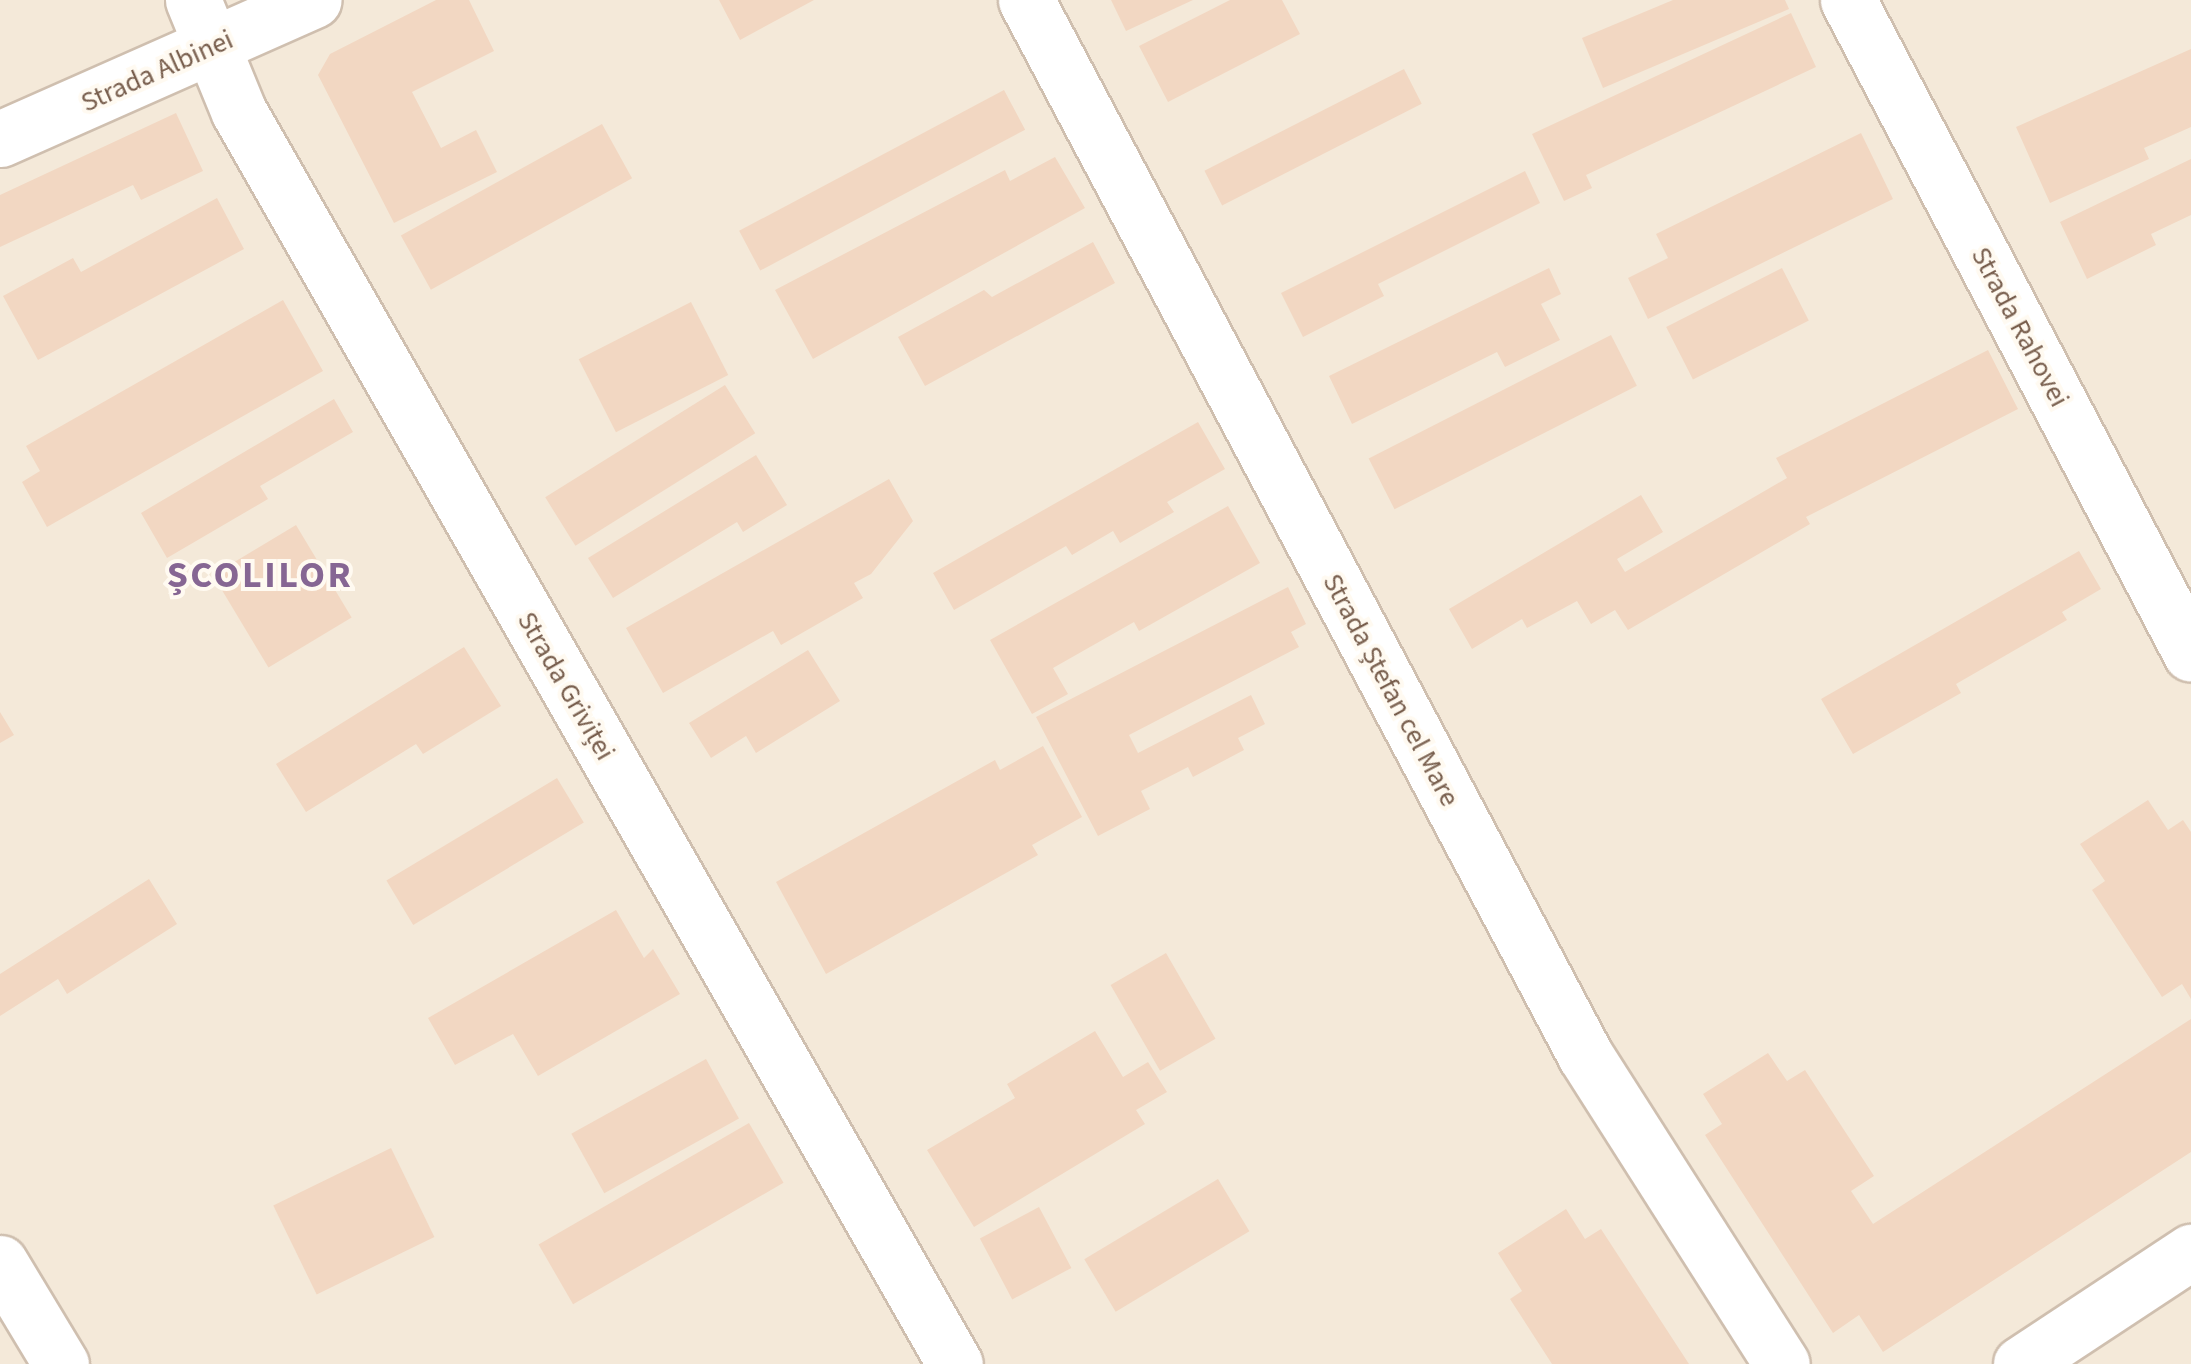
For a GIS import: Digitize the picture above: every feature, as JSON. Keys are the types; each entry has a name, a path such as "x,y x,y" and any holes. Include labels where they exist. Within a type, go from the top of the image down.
{"street":[{"name":"Strada Albinei","path":"0,140 202,24 314,0"},
{"name":"Strada Ștefan cel Mare","path":"1026,0 1585,1056 1782,1364"},
{"name":"Strada Rahovei","path":"1848,0 2191,654"},
{"name":"Strada Griviței","path":"202,24 239,112 956,1364"},
{"path":"2021,1364 2191,1252"},
{"path":"0,1263 61,1364"}],"shaded area":[{"path":"0,0 2191,0 2191,1364 0,1364"}],"building":[{"path":"436,0 469,0 494,51 412,92 441,148 476,130 497,172 394,223 318,75 330,54"},
{"path":"719,0 814,0 740,40"},
{"path":"1111,0 1193,0 1126,31"},
{"path":"1230,0 1282,0 1300,34 1168,102 1139,46"},
{"path":"1673,0 1785,0 1789,9 1603,88 1582,38"},
{"path":"1791,13 1816,67 1586,175 1592,188 1564,201 1532,134"},
{"path":"2191,49 2191,127 2144,148 2149,159 2050,203 2016,127"},
{"path":"1404,69 1422,104 1222,205 1204,171"},
{"path":"1004,90 1025,130 760,271 739,231"},
{"path":"176,113 203,171 141,200 133,185 0,247 0,195"},
{"path":"602,124 632,178 431,290 401,236"},
{"path":"1861,133 1893,199 1648,319 1628,278 1668,258 1656,234"},
{"path":"1055,157 1085,208 813,359 775,290 1005,170 1010,181"},
{"path":"2191,159 2191,215 2151,234 2156,245 2087,279 2060,222"},
{"path":"1525,171 1540,203 1378,284 1384,296 1303,337 1281,293"},
{"path":"217,198 244,249 38,360 3,296 73,258 81,272"},
{"path":"1093,242 1115,283 925,386 898,337 984,290 992,297"},
{"path":"1549,268 1561,294 1541,304 1560,340 1505,367 1497,352 1352,424 1329,376"},
{"path":"1782,268 1809,321 1693,380 1666,327"},
{"path":"283,300 323,371 47,527 22,482 40,471 26,446"},
{"path":"691,302 728,375 616,432 579,359"},
{"path":"1611,335 1637,386 1395,509 1369,458"},
{"path":"1988,350 2018,409 1806,517 1810,524 1628,630 1615,610 1591,624 1577,601 1527,628 1522,619 1472,649 1449,609 1641,495 1663,532 1617,559 1625,572 1787,478 1776,458"},
{"path":"725,385 755,433 575,546 545,497"},
{"path":"334,399 353,432 260,486 268,499 167,558 141,513"},
{"path":"1198,422 1225,469 1167,502 1174,512 1120,543 1113,531 1072,555 1066,546 954,610 933,573"},
{"path":"756,455 787,505 743,532 737,522 613,598 588,558"},
{"path":"889,479 913,521 871,574 854,583 863,598 781,645 773,631 663,693 626,628"},
{"path":"1228,506 1260,563 1139,631 1134,622 1053,668 1068,694 1032,714 990,640"},
{"path":"296,525 352,618 268,668 213,575"},
{"path":"2079,551 2101,589 2062,612 2067,620 1956,684 1961,693 1853,754 1821,699"},
{"path":"1288,587 1306,624 1291,632 1299,647 1129,735 1138,753 1251,695 1265,724 1238,738 1244,750 1193,777 1188,767 1141,791 1150,809 1098,836 1036,717"},
{"path":"464,647 501,706 423,754 416,744 306,812 276,764"},
{"path":"808,650 840,701 756,753 746,736 711,758 689,723"},
{"path":"0,712 14,735 0,743"},
{"path":"1043,746 1082,817 1032,845 1038,855 826,974 776,882 995,760 1000,770"},
{"path":"557,778 584,823 413,925 386,880"},
{"path":"2148,800 2168,830 2183,820 2191,832 2191,999 2182,984 2162,997 2092,890 2105,881 2080,844"},
{"path":"149,879 177,924 67,994 58,979 0,1016 0,974"},
{"path":"616,910 644,958 653,949 680,994 538,1076 513,1034 455,1065 428,1018"},
{"path":"1166,953 1216,1039 1160,1071 1111,985"},
{"path":"2191,1019 2191,1152 1883,1352 1859,1315 1833,1333 1705,1135 1722,1124 1703,1094 1768,1053 1787,1081 1805,1070 1874,1176 1851,1191 1873,1224"},
{"path":"1095,1031 1123,1077 1148,1062 1167,1092 1136,1110 1145,1124 974,1227 927,1150 1015,1098 1007,1084"},
{"path":"706,1059 739,1118 604,1193 571,1134"},
{"path":"749,1123 784,1183 573,1304 539,1244"},
{"path":"391,1148 434,1237 317,1294 273,1205"},
{"path":"1218,1179 1249,1231 1116,1312 1084,1259"},
{"path":"1039,1207 1071,1268 1012,1299 980,1238"},
{"path":"1566,1209 1585,1239 1601,1229 1689,1364 1552,1364 1510,1299 1522,1291 1498,1253"}],"district":[{"name":"ȘCOLILOR","path":"260,576"}]}
